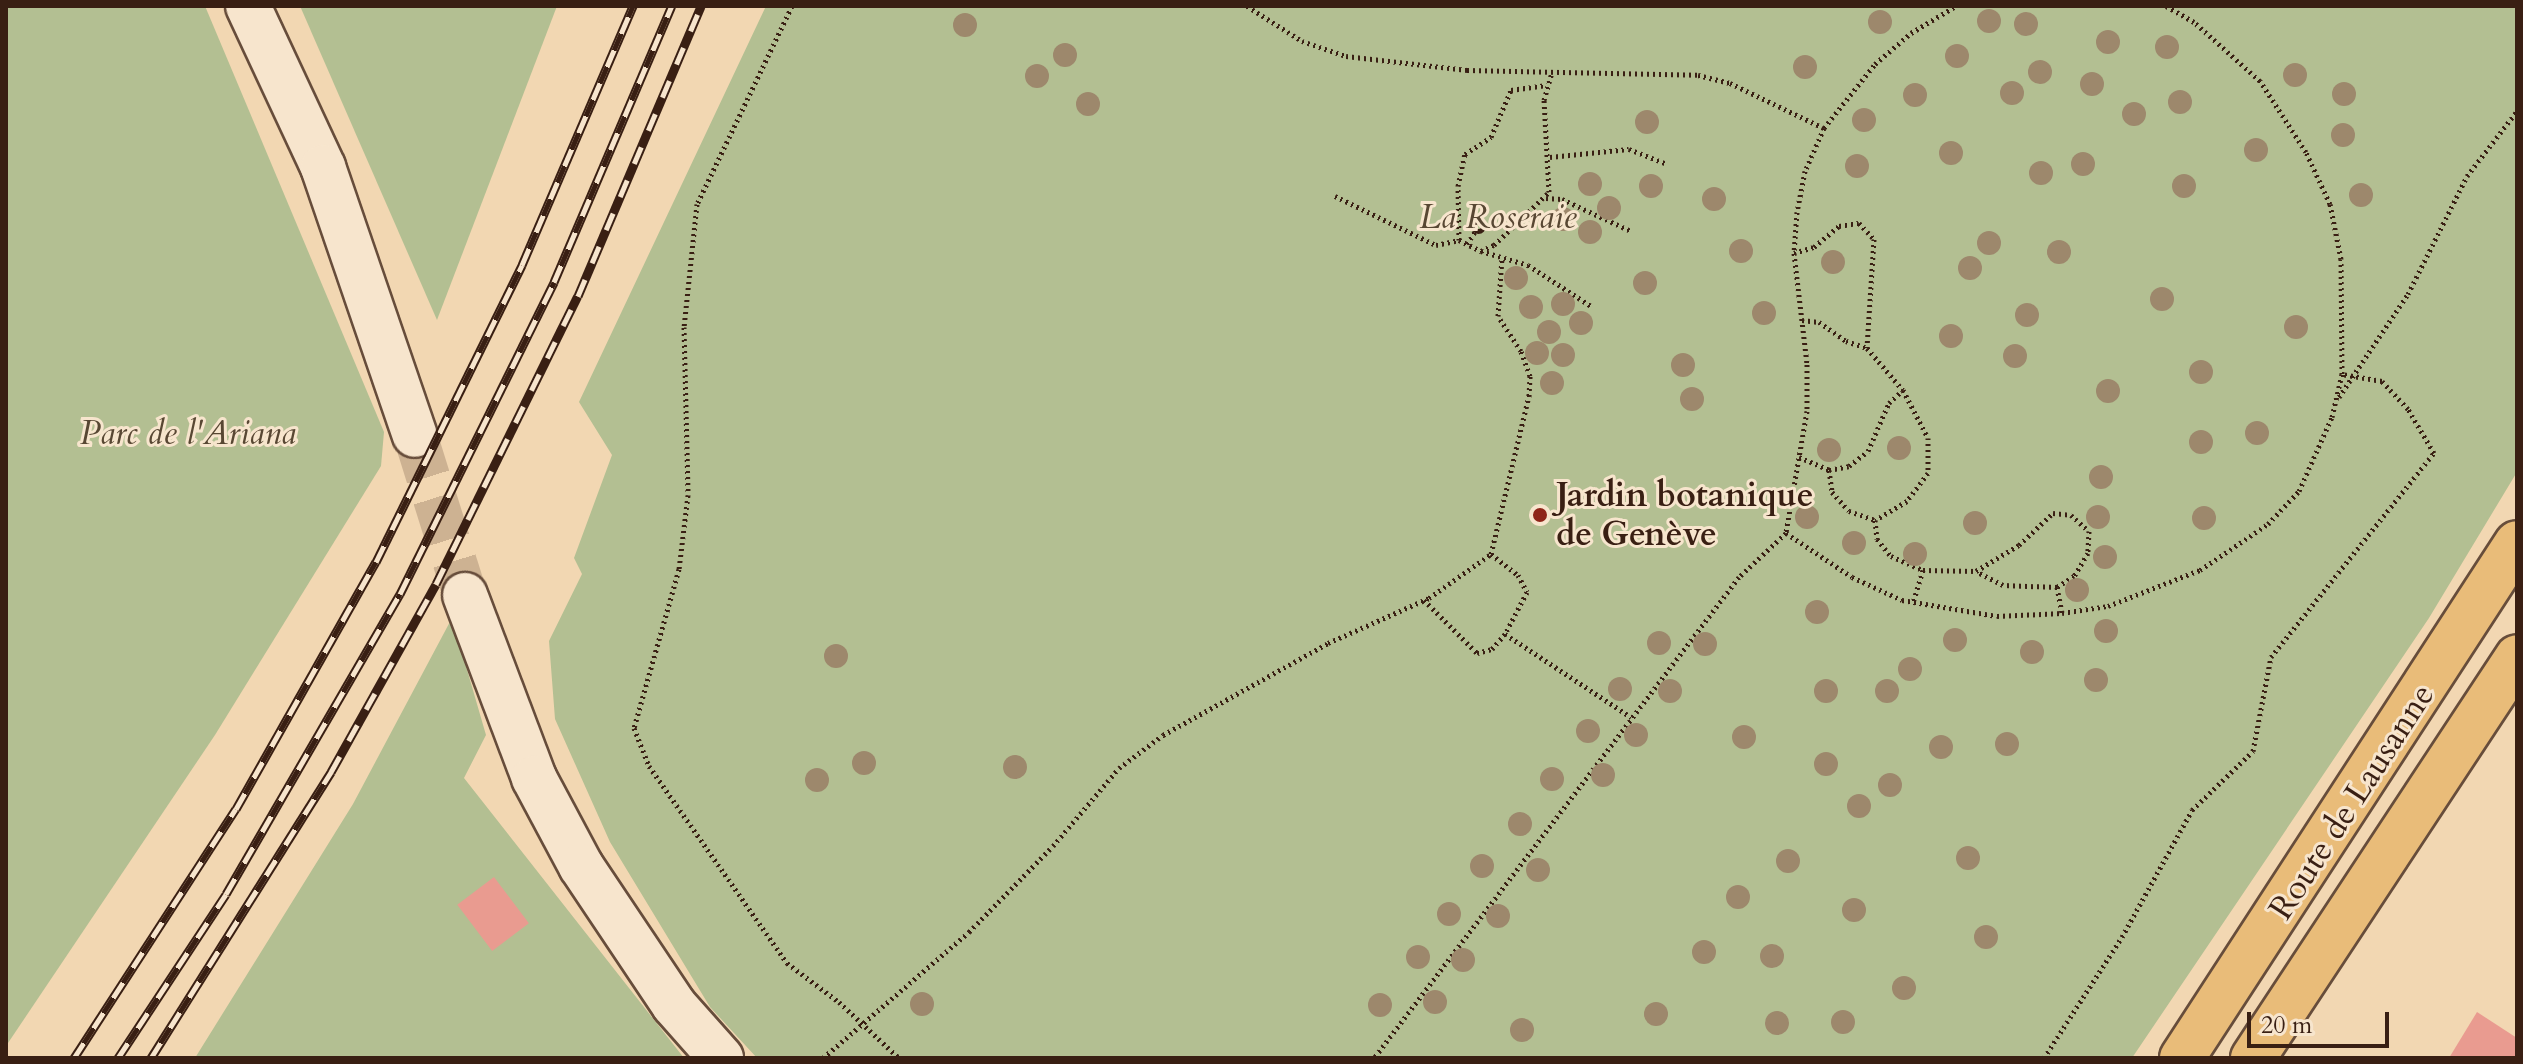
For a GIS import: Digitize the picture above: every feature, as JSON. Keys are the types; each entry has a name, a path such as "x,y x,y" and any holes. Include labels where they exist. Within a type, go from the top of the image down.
{"main road":[{"name":"Route de Lausanne","path":"2182,1058 2517,543"},
{"name":"Route de Lausanne","path":"2253,1058 2517,657"}],"street":[{"path":"248,6 323,167 415,435"},
{"path":"465,595 514,730 581,866 674,1005 721,1058"}],"path":[{"path":"792,6 697,204 684,327 688,495 679,569 634,728 649,766 787,963 899,1058"},
{"path":"1247,6 1302,41 1346,56 1467,70 1698,75 1730,83 1824,128"},
{"path":"1374,1058 1739,577 1786,533 1807,411 1802,320 1794,253 1805,171 1824,128 1875,64 1911,33 1956,6"},
{"path":"1786,533 1852,577 1913,602 1997,616 2062,613 2108,606 2157,590 2200,570 2268,524 2299,491 2318,456 2342,374 2341,259 2330,204 2306,152 2260,81 2194,22 2166,6"},
{"path":"1546,198 1550,157 1547,85 1552,72"},
{"path":"1459,240 1458,186 1465,154 1491,137 1511,90 1547,85"},
{"path":"2336,401 2408,294 2454,198 2497,131 2517,111"},
{"path":"1550,157 1629,149 1667,164"},
{"path":"1335,196 1436,245 1459,240 1481,251 1528,265 1591,306"},
{"path":"1481,251 1546,198 1562,199 1631,231"},
{"path":"1794,253 1814,247 1839,226 1859,223 1874,239 1867,348"},
{"path":"1467,244 1476,230"},
{"path":"823,1058 969,932 1053,846 1119,768 1163,735 1301,658 1424,600 1491,554 1529,386 1521,351 1498,316 1502,258"},
{"path":"1802,320 1819,322 1846,341 1867,348 1903,390 1928,438 1928,473 1907,501 1875,520 1849,511 1832,492 1829,470"},
{"path":"2044,1058 2122,937 2192,810 2253,751 2271,657 2434,453 2408,409 2382,381 2342,374"},
{"path":"1799,457 1829,470 1849,466 1868,451 1889,403 1903,390"},
{"path":"1875,520 1877,539 1891,556 1923,570 1976,571 2003,585 2057,587 2074,576 2088,553 2089,531 2071,515 2053,513 2019,545 1976,571"},
{"path":"1424,600 1457,639 1477,653 1492,649 1505,634 1527,592 1518,575 1491,554"},
{"path":"1913,602 1923,570"},
{"path":"2057,587 2062,613"},
{"path":"1505,634 1631,717"}],"green space":[{"name":"Parc de l'Ariana","path":"6,6 205,6 384,432 381,466 215,735 6,1046"},
{"path":"300,6 557,6 437,320"},
{"name":"Jardin botanique de Genève","path":"766,6 2517,6 2517,472 2429,618 2132,1058 757,1058 710,1007 610,842 555,719 549,641 582,574 574,558 612,455 579,402"},
{"path":"452,618 486,735 464,778 684,1058 195,1058 353,804"}],"building":[{"path":"494,877 529,923 492,951 457,905"},
{"path":"2477,1012 2517,1038 2517,1058 2449,1058"}],"tunnel":[{"path":"415,435 465,595"}],"railway":[{"path":"74,1058 236,809 376,562 522,265 633,6"},
{"path":"118,1058 226,894 400,594 554,282 672,6"},
{"path":"151,1058 331,772 436,584 578,296 701,6"}],"place":[{"name":"Jardin botanique de Genève","path":"1540,515"}],"park label":[{"name":"La Roseraie","path":"1498,218"}]}
